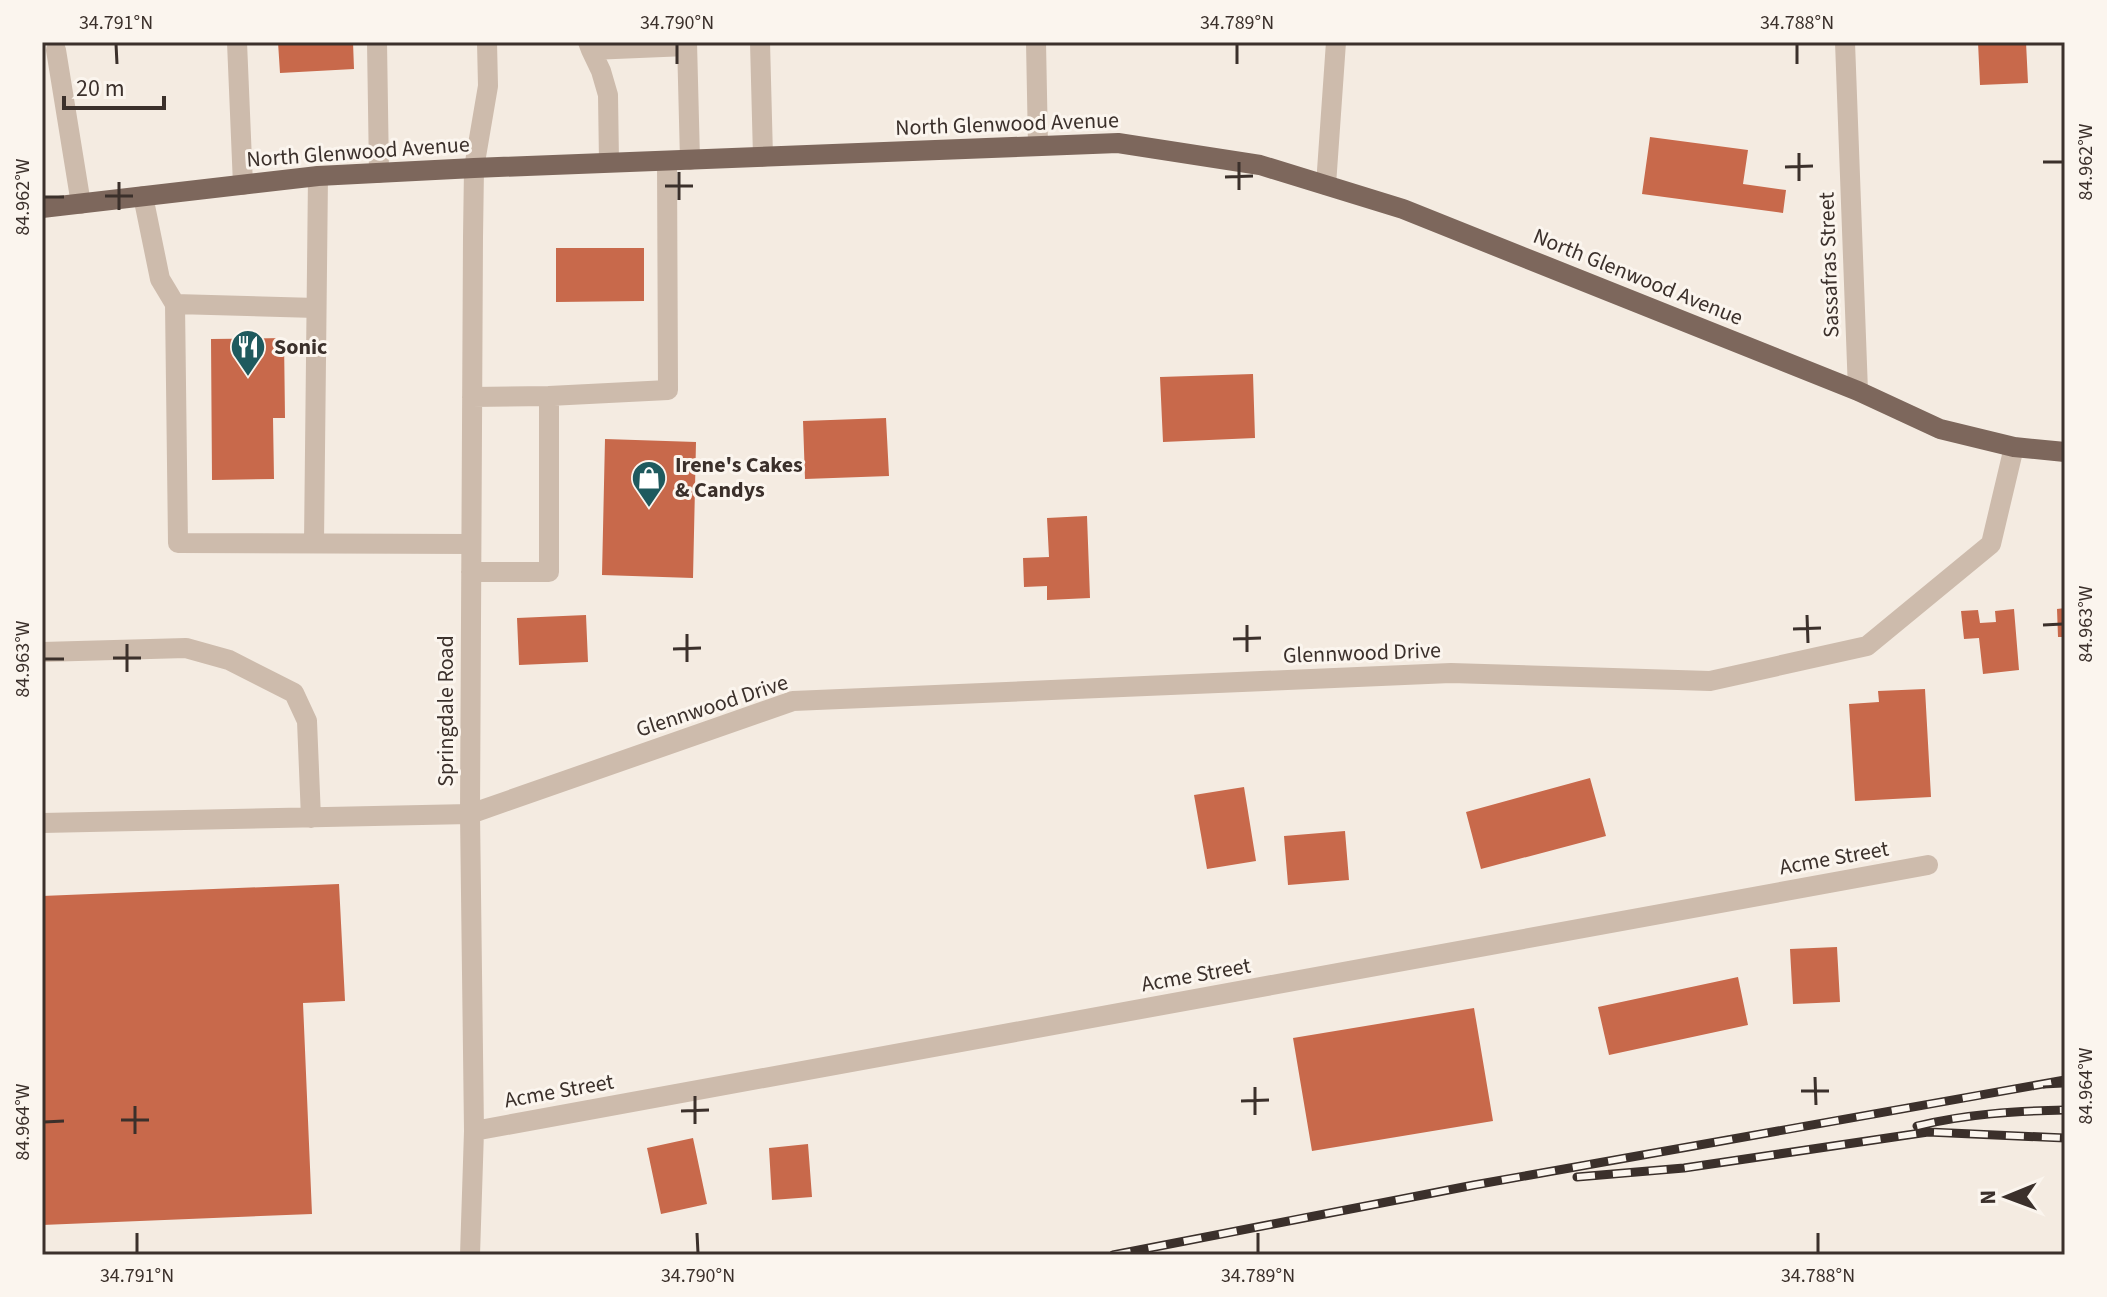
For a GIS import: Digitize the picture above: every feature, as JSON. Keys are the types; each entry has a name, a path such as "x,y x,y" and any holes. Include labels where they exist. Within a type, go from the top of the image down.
{"main road":[{"name":"North Glenwood Avenue","path":"42,208 318,176 1118,143 1260,165 1403,209 1858,391 1940,429 2014,447 2065,452"}],"street":[{"path":"237,42 243,185"},
{"path":"377,42 379,173"},
{"name":"Springdale Road","path":"470,1255 474,1131 470,814 474,168 488,86 487,42"},
{"path":"760,42 763,157"},
{"path":"1036,42 1038,146"},
{"path":"1326,185 1336,42"},
{"name":"Sassafras Street","path":"1845,42 1858,391"},
{"path":"609,162 608,95 590,46 687,44 690,160"},
{"path":"56,47 81,204"},
{"path":"472,397 668,390 667,161"},
{"path":"314,543 318,176"},
{"path":"143,196 160,279 175,304 178,543 471,544"},
{"path":"175,304 316,308"},
{"path":"471,572 549,572 549,396"},
{"name":"Glennwood Drive","path":"42,823 470,814 793,701 1451,673 1710,681 1867,646 1991,544 2014,447"},
{"path":"42,652 186,648 229,660 294,693 307,721 311,818"},
{"name":"Acme Street","path":"474,1131 1928,865"}],"building":[{"path":"278,42 353,42 354,69 280,73"},
{"path":"1978,42 2026,42 2028,83 1980,85"},
{"path":"1650,137 1748,150 1743,184 1786,190 1783,213 1642,194"},
{"path":"556,248 644,248 644,301 556,302"},
{"name":"Sonic","path":"284,338 285,418 273,418 274,479 212,480 211,339"},
{"path":"1253,374 1255,438 1163,442 1160,377"},
{"path":"886,418 889,476 805,479 803,421"},
{"name":"Irene's Cakes & Candys","path":"605,439 696,442 693,578 602,575"},
{"path":"1087,516 1090,598 1047,600 1047,586 1024,587 1023,558 1049,557 1047,518"},
{"path":"2065,608 2065,637 2058,637 2057,609"},
{"path":"2014,609 2019,670 1983,674 1979,638 1964,639 1961,611 1978,610 1980,623 1996,622 1995,611"},
{"path":"586,615 588,662 519,665 517,618"},
{"path":"1925,689 1931,797 1855,801 1849,704 1879,702 1878,691"},
{"path":"1590,778 1606,836 1481,869 1466,812"},
{"path":"1244,787 1256,861 1207,869 1194,795"},
{"path":"1345,831 1349,880 1288,885 1284,836"},
{"path":"339,884 345,1001 303,1003 312,1214 42,1225 42,896"},
{"path":"1837,947 1840,1002 1793,1004 1790,949"},
{"path":"1738,977 1748,1025 1609,1055 1598,1007"},
{"path":"1474,1008 1493,1121 1312,1151 1293,1038"},
{"path":"693,1138 707,1204 661,1214 647,1148"},
{"path":"808,1144 812,1197 772,1200 769,1148"}],"railway":[{"path":"1113,1255 1474,1185 2065,1080"},
{"path":"1917,1126 1991,1114 2065,1110"},
{"path":"1577,1177 1684,1168 1928,1132 2065,1138"}],"place":[{"name":"Sonic","path":"248,378"},
{"name":"Irene's Cakes & Candys","path":"649,509"}]}
